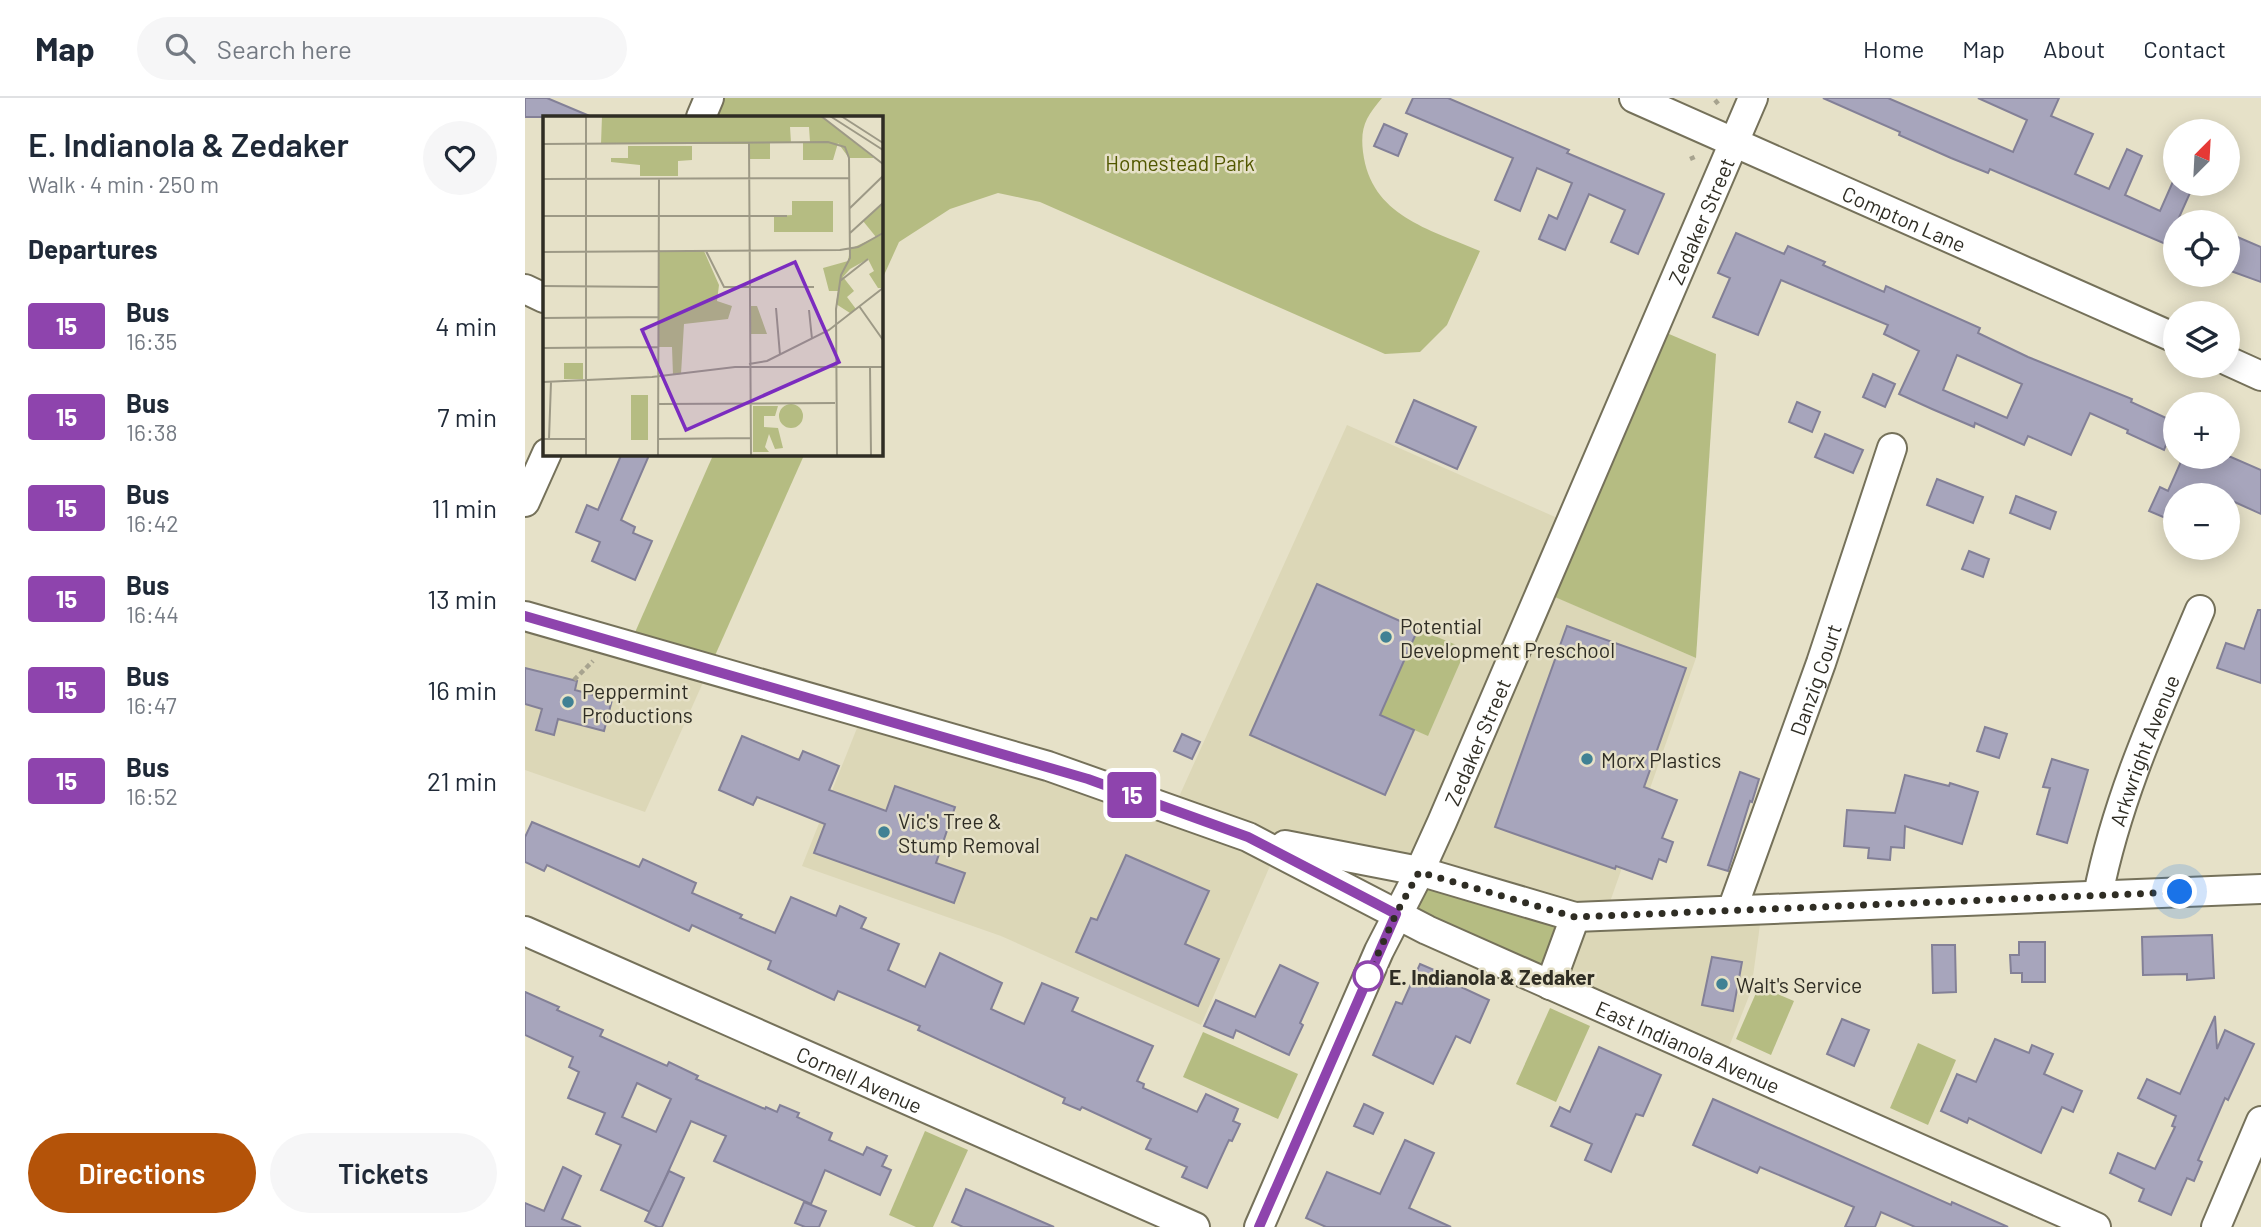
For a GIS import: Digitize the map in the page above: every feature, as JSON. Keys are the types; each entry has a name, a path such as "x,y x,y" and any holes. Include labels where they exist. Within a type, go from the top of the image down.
{"street":[{"path":"701,116 709,98"},
{"name":"Compton Lane","path":"1634,98 2163,333"},
{"name":"Zedaker Street","path":"1259,1227 1396,914 1419,872 1753,98"},
{"path":"525,289 543,298"},
{"path":"2240,366 2261,376"},
{"name":"Danzig Court","path":"1732,911 1821,663 1892,448"},
{"path":"525,502 546,455"},
{"name":"Arkwright Avenue","path":"2098,895 2107,849 2121,803 2200,610"},
{"name":"East Indianola Avenue","path":"525,616 1048,766 1248,837 1396,914 1550,985 2096,1227"},
{"path":"1248,837 1419,872 1575,917 2261,889"},
{"path":"1550,985 1575,917"},
{"name":"Cornell Avenue","path":"525,931 1195,1227"},
{"path":"2216,1227 2261,1121"}],"path":[{"path":"1690,159 1697,156"},
{"path":"574,680 594,659"}],"shaded area":[{"path":"1347,425 1571,524 1542,591 1696,658 1605,916 1762,910 1751,991 1723,1062 1550,985 1575,918 1276,852 1201,1025 1001,936 802,866 863,713 1173,810"},
{"path":"525,616 709,669 645,812 525,770"}],"green space":[{"name":"Homestead Park","path":"709,98 1382,98 1368,117 1362,136 1368,174 1377,191 1390,206 1405,217 1480,251 1447,325 1420,352 1385,354 1040,202 998,193 950,209 899,242 882,280 882,116 701,116"},
{"path":"1655,328 1716,354 1696,658 1541,591"},
{"path":"713,455 804,455 709,669 629,646"},
{"path":"1418,629 1466,649 1428,736 1380,715"},
{"path":"1417,877 1575,917 1550,985 1427,930 1405,897"},
{"path":"1759,986 1794,1001 1771,1055 1736,1039"},
{"path":"1550,1008 1590,1026 1556,1102 1516,1084"},
{"path":"1203,1032 1298,1074 1278,1119 1183,1077"},
{"path":"1918,1043 1956,1060 1928,1125 1890,1108"},
{"path":"925,1131 968,1150 933,1227 916,1227 889,1215"}],"building":[{"path":"525,98 547,98 590,116 543,116 525,117"},
{"path":"1413,98 1448,98 1664,194 1638,254 1611,242 1625,210 1589,194 1565,250 1539,239 1549,215 1557,219 1572,183 1537,168 1520,211 1495,200 1513,158 1406,113"},
{"path":"1823,98 1888,98 2013,152 2027,120 1978,98 2059,98 2051,116 2093,134 2075,174 2109,189 2127,149 2142,156 2125,195 2160,211 2167,196 2189,196 2182,210 2163,210 2163,243 1990,169 1988,173 1951,158 1899,135 1900,132"},
{"path":"1384,124 1407,134 1398,156 1374,146"},
{"path":"1736,233 1784,254 1788,246 1884,292 1886,286 1980,328 1978,333 2028,357 2132,399 2131,402 2163,417 2163,450 2090,413 2071,455 2028,436 2024,445 1975,423 1974,427 1899,394 1919,351 1884,334 1888,325 1781,280 1758,335 1713,317 1730,278 1718,273","holes":["1957,355 2022,384 2007,418 1943,390"]},
{"path":"2240,238 2261,247 2261,282 2240,274"},
{"path":"1873,374 1895,384 1885,407 1863,397"},
{"path":"1414,400 1476,427 1457,469 1396,442"},
{"path":"1797,402 1820,412 1812,432 1789,422"},
{"path":"1825,434 1863,450 1853,473 1815,457"},
{"path":"621,455 649,455 621,520 635,527 633,533 652,541 635,580 592,561 600,542 576,532 587,505 598,510"},
{"path":"2240,461 2261,470 2261,514 2240,504 2240,483 2172,483 2178,469 2240,469"},
{"path":"1937,479 1983,497 1973,523 1927,505"},
{"path":"2160,487 2163,488 2163,517 2149,511"},
{"path":"2016,496 2056,512 2050,529 2010,513"},
{"path":"1969,551 1989,559 1983,577 1962,569"},
{"path":"1317,584 1418,629 1380,715 1414,730 1385,795 1250,735"},
{"path":"2258,610 2261,610 2261,683 2217,668 2226,643 2244,649"},
{"name":"Morx Plastics","path":"1567,626 1686,668 1644,787 1677,800 1662,838 1673,842 1666,862 1659,859 1652,879 1616,866 1615,869 1495,827"},
{"name":"Peppermint Productions","path":"525,668 577,681 575,690 612,700 604,731 558,719 554,735 536,730 542,709 525,704"},
{"path":"1985,727 2007,734 1999,758 1977,751"},
{"path":"1182,734 1200,742 1192,759 1174,751"},
{"name":"Vic's Tree & Stump Removal","path":"742,736 799,760 803,751 839,766 829,790 886,811 895,786 955,807 936,863 965,873 954,903 814,853 825,824 757,797 753,805 719,790"},
{"path":"2052,759 2088,770 2067,843 2037,834 2050,788 2043,787"},
{"path":"1740,772 1759,779 1728,871 1708,865"},
{"path":"1905,775 1949,786 1950,783 1978,792 1962,844 1905,826 1904,848 1891,847 1890,860 1868,858 1869,848 1844,846 1847,810 1895,813"},
{"path":"532,822 639,867 643,859 696,883 692,893 775,933 791,897 836,916 840,906 866,918 861,928 899,944 888,970 925,987 940,953 1002,983 991,1009 1024,1024 1042,983 1078,998 1072,1011 1153,1046 1137,1081 1144,1084 1143,1088 1197,1112 1206,1094 1238,1109 1233,1121 1240,1124 1232,1141 1229,1140 1207,1188 1182,1177 1187,1167 1146,1149 1151,1139 1082,1107 1080,1110 1063,1103 1065,1098 918,1030 920,1026 838,991 834,1000 768,969 771,961 692,925 689,931 547,865 544,871 525,862 525,837"},
{"path":"1126,855 1209,891 1185,944 1219,959 1198,1006 1076,952 1091,918 1097,920"},
{"path":"2212,935 2214,978 2187,980 2187,974 2143,975 2142,937"},
{"path":"2019,942 2045,942 2045,982 2022,982 2022,973 2011,973 2010,955 2019,955"},
{"path":"1932,945 1955,945 1956,992 1933,993"},
{"name":"Walt's Service","path":"1712,957 1742,962 1733,1011 1702,1005"},
{"path":"1420,964 1448,976 1446,980 1489,1000 1470,1043 1456,1036 1433,1084 1373,1055 1396,1002 1402,1004"},
{"path":"1280,965 1318,983 1289,1055 1236,1030 1233,1038 1204,1026 1216,1000 1255,1017"},
{"path":"525,992 559,1007 557,1010 603,1030 600,1036 667,1066 669,1062 698,1076 696,1079 765,1109 766,1107 777,1112 780,1105 799,1113 797,1117 832,1133 829,1140 863,1155 867,1147 887,1156 882,1166 891,1170 880,1195 825,1170 811,1204 714,1161 726,1136 691,1121 650,1212 601,1190 621,1145 596,1134 605,1113 568,1098 579,1072 569,1067 573,1057 525,1035","holes":["637,1083 671,1099 656,1132 622,1117"]},
{"path":"2215,1016 2217,1049 2225,1030 2254,1044 2228,1100 2225,1098 2198,1160 2202,1162 2194,1181 2187,1178 2171,1215 2139,1201 2144,1189 2110,1173 2118,1153 2155,1169 2175,1127 2172,1126 2176,1116 2138,1098 2147,1079 2180,1094"},
{"path":"1842,1019 1869,1030 1854,1066 1827,1054"},
{"path":"1995,1039 2029,1053 2032,1045 2053,1054 2044,1074 2082,1091 2073,1112 2062,1107 2041,1153 1969,1118 1967,1123 1941,1111 1957,1074 1976,1082"},
{"path":"1599,1047 1661,1075 1643,1116 1636,1114 1611,1172 1585,1160 1592,1144 1551,1126 1560,1107 1570,1112"},
{"path":"1713,1099 1951,1205 1952,1202 2008,1227 1915,1227 1881,1212 1875,1227 1845,1227 1854,1207 1760,1167 1757,1173 1693,1145"},
{"path":"1364,1104 1383,1113 1373,1134 1354,1126"},
{"path":"1405,1140 1434,1153 1409,1208 1451,1227 1326,1227 1306,1218 1327,1172 1380,1194"},
{"path":"563,1167 581,1176 562,1219 581,1227 525,1227 525,1203 544,1211"},
{"path":"669,1171 684,1178 662,1227 658,1227 645,1221"},
{"path":"966,1189 1054,1227 963,1227 952,1222"},
{"path":"804,1202 826,1211 819,1227 805,1227 795,1223"}],"bus line":[{"name":"15","path":"525,616 1088,779 1248,837 1396,914 1259,1227"}],"place":[{"name":"Potential Development Preschool","path":"1386,637"},
{"name":"Peppermint Productions","path":"568,702"},
{"name":"Morx Plastics","path":"1587,759"},
{"name":"Vic's Tree & Stump Removal","path":"884,832"},
{"name":"E. Indianola & Zedaker","path":"1368,976"},
{"name":"Walt's Service","path":"1722,984"}],"route":[{"path":"1368,976 1396,914 1419,872 1575,917 2180,892"}]}
